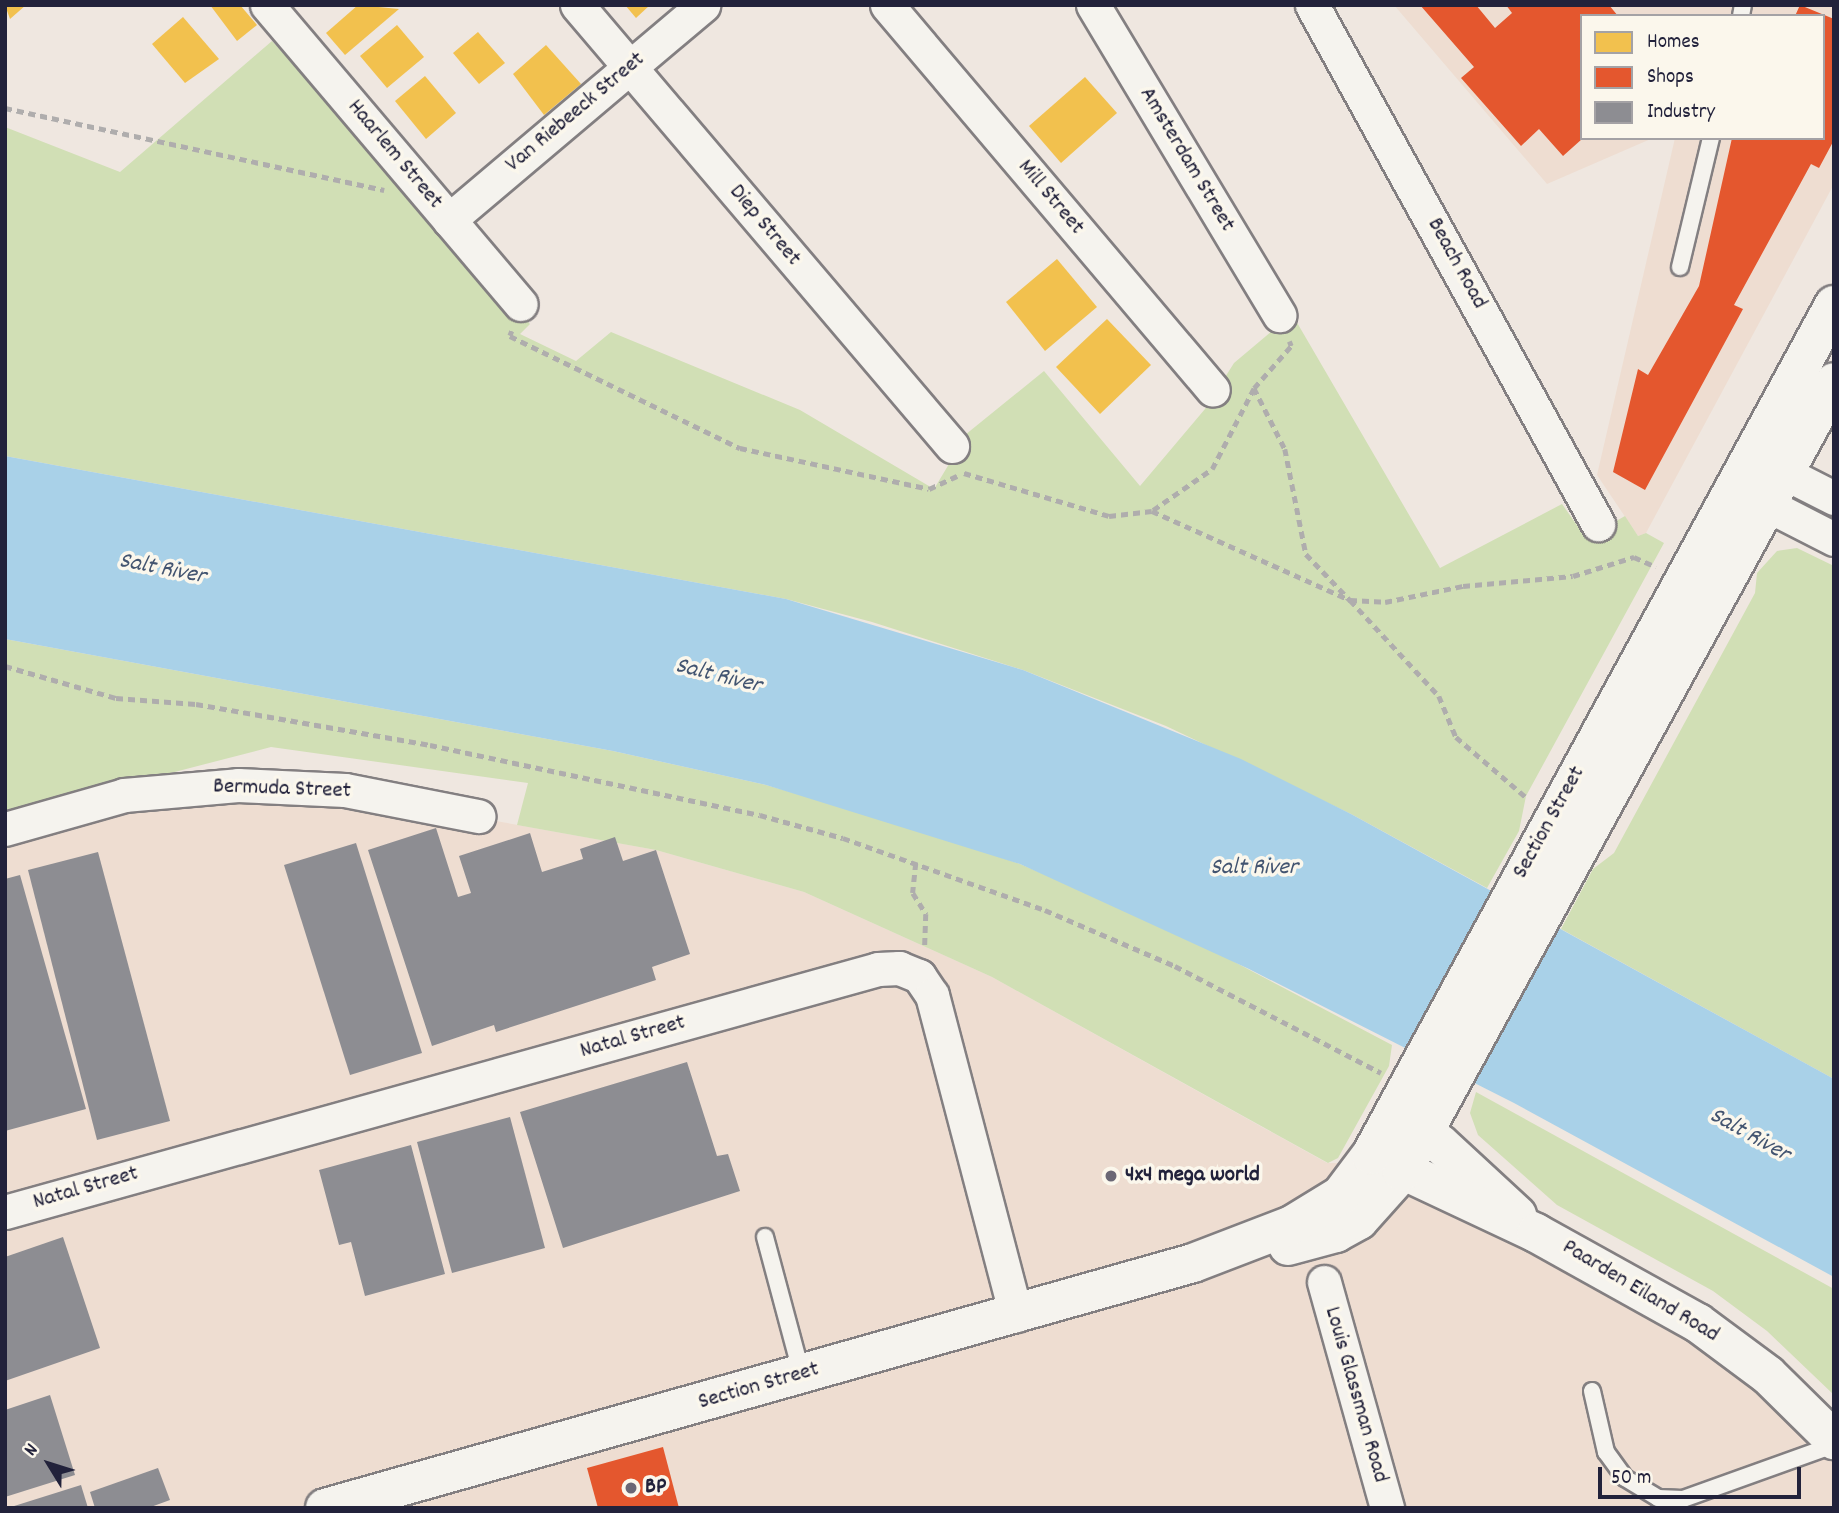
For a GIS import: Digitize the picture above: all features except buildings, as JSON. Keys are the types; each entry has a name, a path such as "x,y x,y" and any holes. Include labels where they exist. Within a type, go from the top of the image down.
{"street":[{"name":"Haarlem Street","path":"267,5 521,304"},
{"name":"Diep Street","path":"577,5 958,460"},
{"name":"Van Riebeeck Street","path":"449,220 702,5"},
{"name":"Mill Street","path":"887,5 1213,390"},
{"name":"Amsterdam Street","path":"1093,5 1279,315"},
{"name":"Beach Road","path":"1312,5 1598,524"},
{"name":"Section Street","path":"1423,1071 1555,895 1758,480 1834,305"},
{"name":"Section Street","path":"325,1508 392,1499 802,1375 1193,1263 1336,1233 1359,1220 1408,1124 1423,1071 1521,876 1758,480 1834,382"},
{"path":"1758,480 1834,498"},
{"path":"1758,480 1834,539"},
{"name":"Bermuda Street","path":"5,829 124,795 238,785 345,790 478,816"},
{"name":"Natal Street","path":"5,1212 865,973 899,968 919,976 932,995 1016,1315"},
{"name":"Paarden Eiland Road","path":"1408,1124 1536,1233"},
{"name":"Paarden Eiland Road","path":"1387,1164 1536,1233 1699,1323 1768,1375 1834,1442"},
{"name":"Louis Glassman Road","path":"1324,1282 1387,1508"}],"lane":[{"path":"1680,267 1711,140"},
{"path":"765,1237 802,1375"},
{"path":"1592,1391 1606,1452 1625,1478 1658,1498 1683,1499 1834,1442"}],"path":[{"path":"5,108 401,194 421,186"},
{"path":"521,304 510,336 740,448 929,489 958,460 1109,516 1152,511 1212,469 1254,388 1292,346 1279,315"},
{"path":"1254,388 1285,449 1306,554 1439,696 1456,737 1529,800"},
{"path":"1152,511 1350,600 1385,602 1463,586 1573,576 1634,557 1656,567"},
{"path":"5,666 116,698 196,704 430,745 761,815 916,863 1045,910 1423,1071"},
{"path":"916,863 913,893 926,914 926,961"}],"shaded area":[{"path":"1394,5 1834,5 1834,184 1646,533 1638,536 1597,475 1675,140 1825,140 1825,14 1580,14 1580,140 1648,140 1547,184"},
{"path":"237,787 479,818 656,850 804,892 992,977 1327,1163 1422,1164 1619,1278 1834,1440 1834,1508 5,1508 5,831"}],"green space":[{"path":"272,41 530,324 520,334 576,361 611,332 800,410 934,489 949,464 944,452 1044,371 1140,486 1205,409 1234,363 1292,314 1440,568 1562,504 1586,538 1625,516 1638,536 1646,533 1664,543 1526,796 1519,831 1487,888 1351,814 1166,726 1023,670 872,622 786,599 5,456 5,127 120,172"},
{"path":"1797,548 1834,566 1834,1079 1561,929 1593,869 1614,853 1755,593 1757,573 1777,551"},
{"path":"5,639 613,751 766,785 913,827 1020,864 1174,930 1392,1045 1389,1066 1338,1158 1328,1163 992,977 804,892 656,850 517,825 528,783 271,747 5,816"},
{"path":"1476,1092 1834,1289 1834,1395 1767,1331 1713,1291 1557,1205 1478,1135 1470,1113"}],"water":[{"name":"Salt River","path":"5,456 786,599 1023,670 1241,759 1351,814 1834,1079 1834,1277 1514,1103 1249,969 1020,864 766,785 613,751 5,639"}],"place":[{"name":"4x4 mega world","path":"1111,1176"},
{"name":"BP","path":"631,1488"}]}
